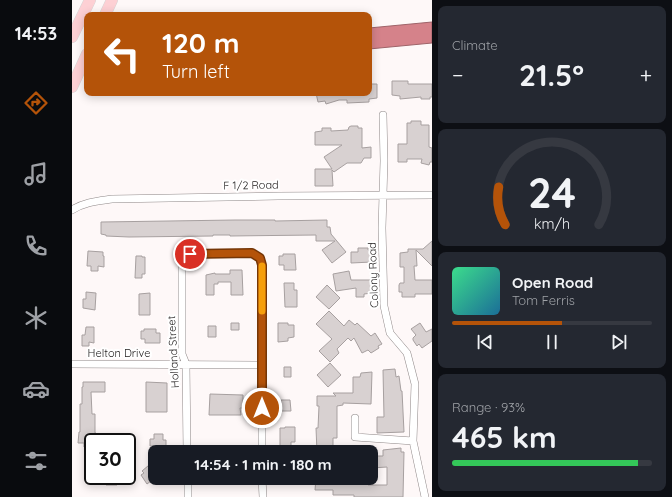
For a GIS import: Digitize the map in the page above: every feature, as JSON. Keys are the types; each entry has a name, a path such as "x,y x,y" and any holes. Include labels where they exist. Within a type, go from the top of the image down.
{"main road":[{"path":"84,12 90,0"},
{"path":"106,12 112,0"},
{"path":"72,37 84,12"},
{"path":"72,87 84,61"}],"street":[{"name":"Colony Road","path":"383,115 384,161 382,195 384,306 390,333 407,353 415,384 413,441 425,497"},
{"name":"F 1/2 Road","path":"72,210 78,206 112,198 432,195"},
{"name":"Holland Street","path":"187,445 186,364 182,354 182,265 184,259 190,254 252,253 260,258 262,265 261,365"},
{"name":"Helton Drive","path":"72,364 261,365"},
{"path":"261,365 262,445"},
{"path":"355,418 355,437 413,441"},
{"path":"188,485 188,497"},
{"path":"262,485 263,497"}],"shaded area":[{"path":"432,22 432,43 372,49 372,28"}],"building":[{"path":"392,81 408,81 408,84 432,84 432,97 430,97 430,99 421,99 421,97 400,99 400,96 392,95"},
{"path":"372,84 377,84 377,98 369,99 369,102 347,103 347,100 339,100 326,104 325,101 318,102 317,96 372,96"},
{"path":"411,121 421,121 421,125 429,125 429,147 432,148 432,162 430,162 429,165 421,163 422,159 407,159 407,162 398,162 398,144 407,144 407,123 411,123"},
{"path":"351,126 358,126 358,128 362,128 362,148 371,147 371,158 364,158 361,163 347,163 334,172 332,170 333,186 315,186 315,169 332,169 324,157 342,145 315,145 315,132 322,131 322,128 331,128 331,131 348,130"},
{"path":"327,220 327,227 330,227 331,234 346,252 332,263 322,250 335,241 316,241 316,235 129,237 106,236 101,234 101,222"},
{"path":"432,241 432,266 416,250 417,266 414,266 415,280 432,280 432,294 415,294 415,297 402,297 402,292 399,292 399,285 400,283 404,283 404,267 400,267 400,253 408,252 408,249 423,249"},
{"path":"358,248 368,248 368,250 372,249 372,262 351,263 351,252 358,252"},
{"path":"88,251 103,252 104,267 98,266 98,271 91,271 91,266 87,266"},
{"path":"283,254 295,254 296,270 284,270 284,265 279,265 279,256 283,256"},
{"path":"136,256 145,257 145,274 142,274 142,278 135,278"},
{"path":"230,270 242,270 243,295 231,295 231,282 218,282 218,284 214,284 214,295 206,295 206,275 215,273 230,274"},
{"path":"349,271 351,280 372,280 372,293 364,294 364,297 356,297 356,288 336,291 333,274"},
{"path":"284,283 294,283 294,290 297,290 297,307 285,307"},
{"path":"327,285 340,298 329,309 316,297"},
{"path":"86,292 96,293 95,310 83,308 83,299 86,299"},
{"path":"150,293 150,315 139,315 139,294"},
{"path":"329,311 344,326 349,320 355,325 357,323 371,336 375,333 382,344 371,353 368,350 362,353 354,338 351,341 348,338 337,349 339,353 330,362 319,351 332,339 316,324"},
{"path":"231,323 239,323 239,330 231,330"},
{"path":"278,323 288,323 288,325 294,325 294,337 288,338 288,341 278,342"},
{"path":"420,323 426,332 432,329 432,341 422,348 419,344 417,346 413,340 416,335 411,329"},
{"path":"208,326 216,326 216,337 208,337"},
{"path":"86,327 94,327 94,343 89,342 89,346 82,346 82,335 85,335"},
{"path":"144,329 156,329 156,333 160,333 160,343 145,343 145,339 141,339 141,331 144,331"},
{"path":"330,363 341,375 328,387 317,375"},
{"path":"284,367 291,367 291,377 284,377"},
{"path":"395,369 396,377 399,376 402,391 404,432 377,433 377,417 384,417 383,370"},
{"path":"372,372 371,404 343,403 343,405 337,406 337,438 333,438 333,445 317,445 316,428 318,428 319,406 317,406 317,396 336,396 333,393 353,393 353,377 360,377 361,373"},
{"path":"83,382 105,382 105,392 91,392 92,414 95,414 95,433 84,433 84,443 78,443 80,432 80,404 82,404"},
{"path":"146,382 167,383 167,412 146,412"},
{"path":"210,394 243,395 243,408 240,408 241,415 209,415"},
{"path":"281,400 290,400 291,411 281,411"},
{"path":"295,427 295,442 291,442 291,445 280,445 280,428"},
{"path":"154,434 163,434 163,440 166,440 166,445 150,445 150,439 154,439"},
{"path":"401,448 401,452 404,452 403,497 354,497 354,495 333,495 333,490 315,490 315,485 387,485 387,467 378,468 378,456 383,456 383,450"},
{"path":"148,466 147,484 141,475 144,473 142,471"}],"slow traffic":[{"path":"262,266 262,311"}],"route":[{"path":"190,254 252,253 260,258 262,265 262,408"}]}
